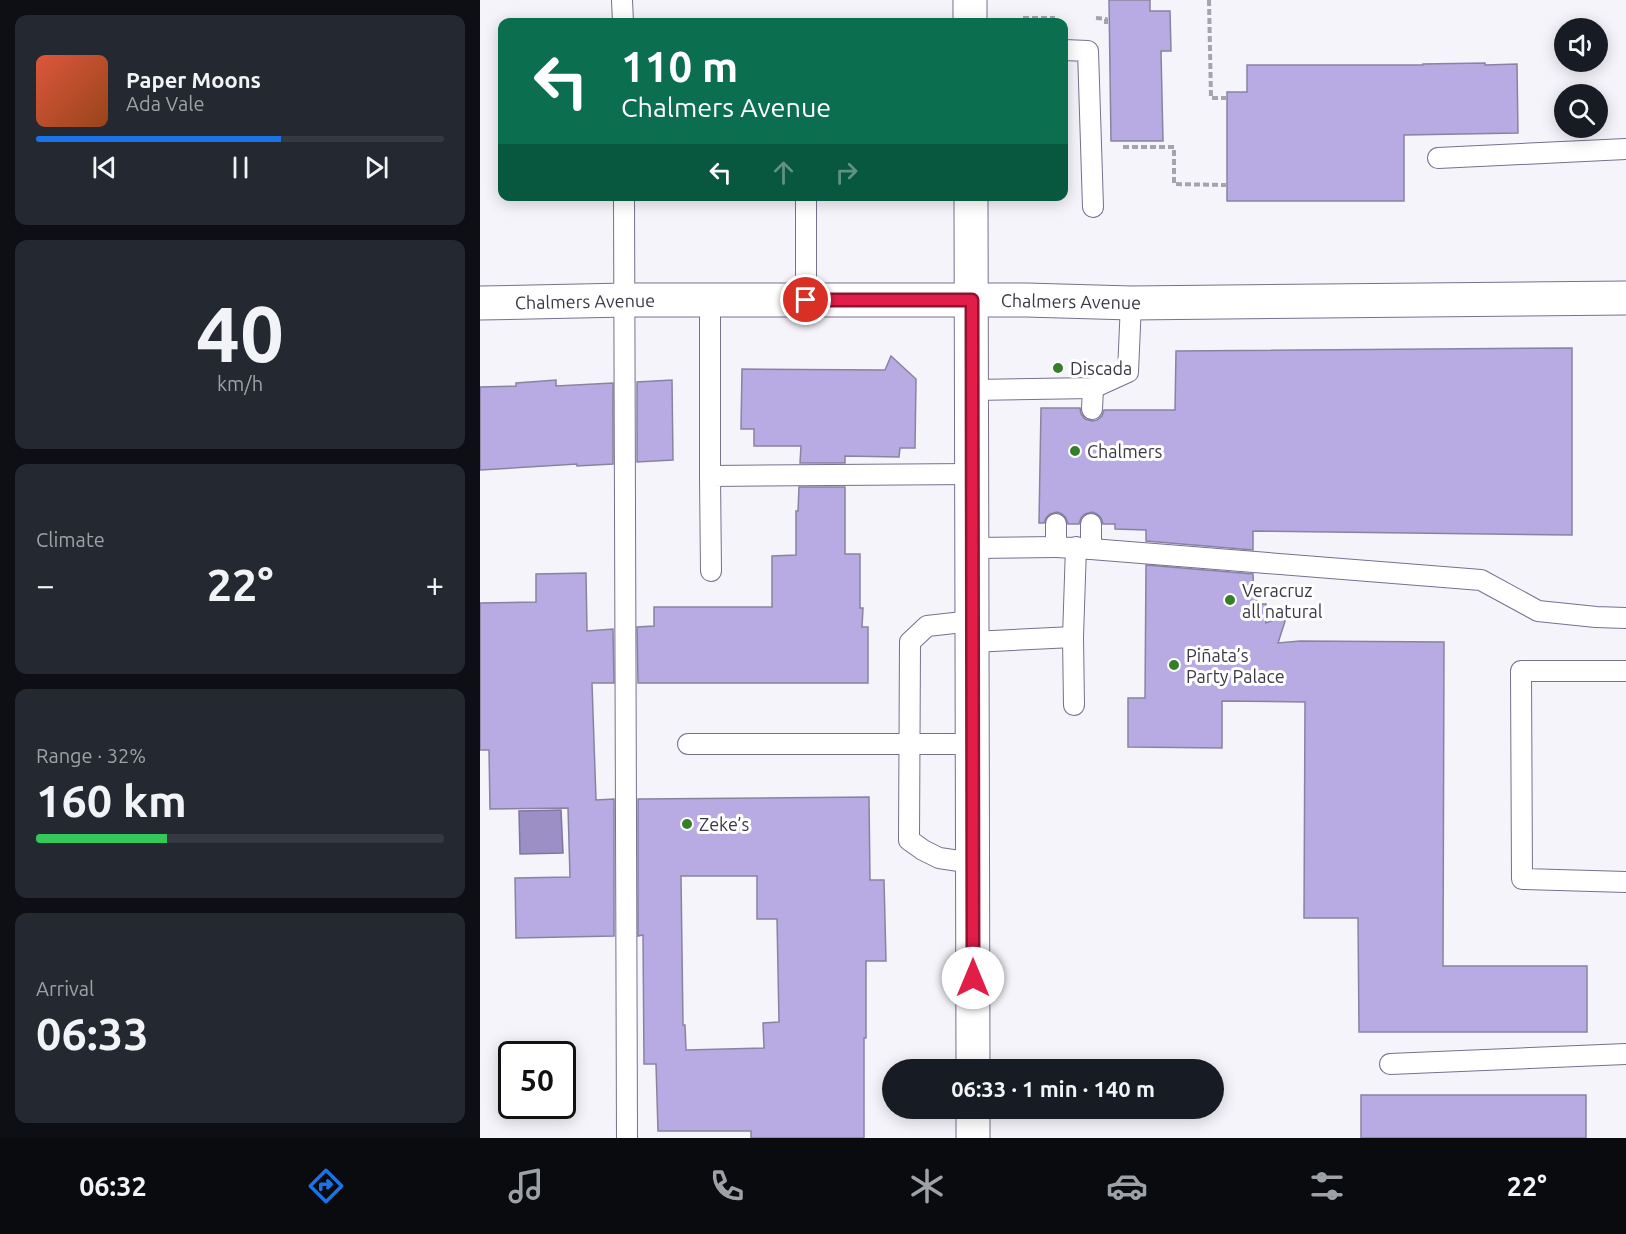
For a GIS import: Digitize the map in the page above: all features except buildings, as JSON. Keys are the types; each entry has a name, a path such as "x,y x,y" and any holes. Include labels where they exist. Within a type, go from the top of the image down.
{"street":[{"path":"970,0 970,18"},
{"path":"971,201 973,1059"},
{"name":"Chalmers Avenue","path":"480,303 626,300 972,300 1131,303 1626,298"},
{"path":"973,1119 973,1138"}],"lane":[{"path":"622,0 622,18"},
{"path":"1068,50 1088,51 1093,207"},
{"path":"1438,158 1626,149"},
{"path":"624,201 627,1138"},
{"path":"806,201 806,300"},
{"path":"710,300 711,571"},
{"path":"972,390 1058,398 1093,388 1128,372 1131,303"},
{"path":"1092,409 1093,388"},
{"path":"710,476 972,474"},
{"path":"1056,524 1056,547"},
{"path":"1074,705 1073,637 1083,548 1091,524"},
{"path":"972,548 1083,548 1481,580 1538,611 1626,618"},
{"path":"973,863 939,858 909,840 910,642 927,626 1073,637"},
{"path":"1626,671 1521,671 1521,879 1626,882"},
{"path":"688,744 972,744"},
{"path":"1390,1064 1626,1054"}],"path":[{"path":"1209,0 1211,98 1227,98"}],"shaded area":[{"path":"561,810 563,853 520,854 519,811"}],"place":[{"name":"Discada","path":"1058,368"},
{"name":"Chalmers","path":"1075,451"},
{"name":"Veracruz all natural","path":"1230,600"},
{"name":"Piñata’s Party Palace","path":"1174,665"},
{"name":"Zeke’s","path":"687,824"}],"route":[{"path":"806,300 972,300 973,978"}]}
